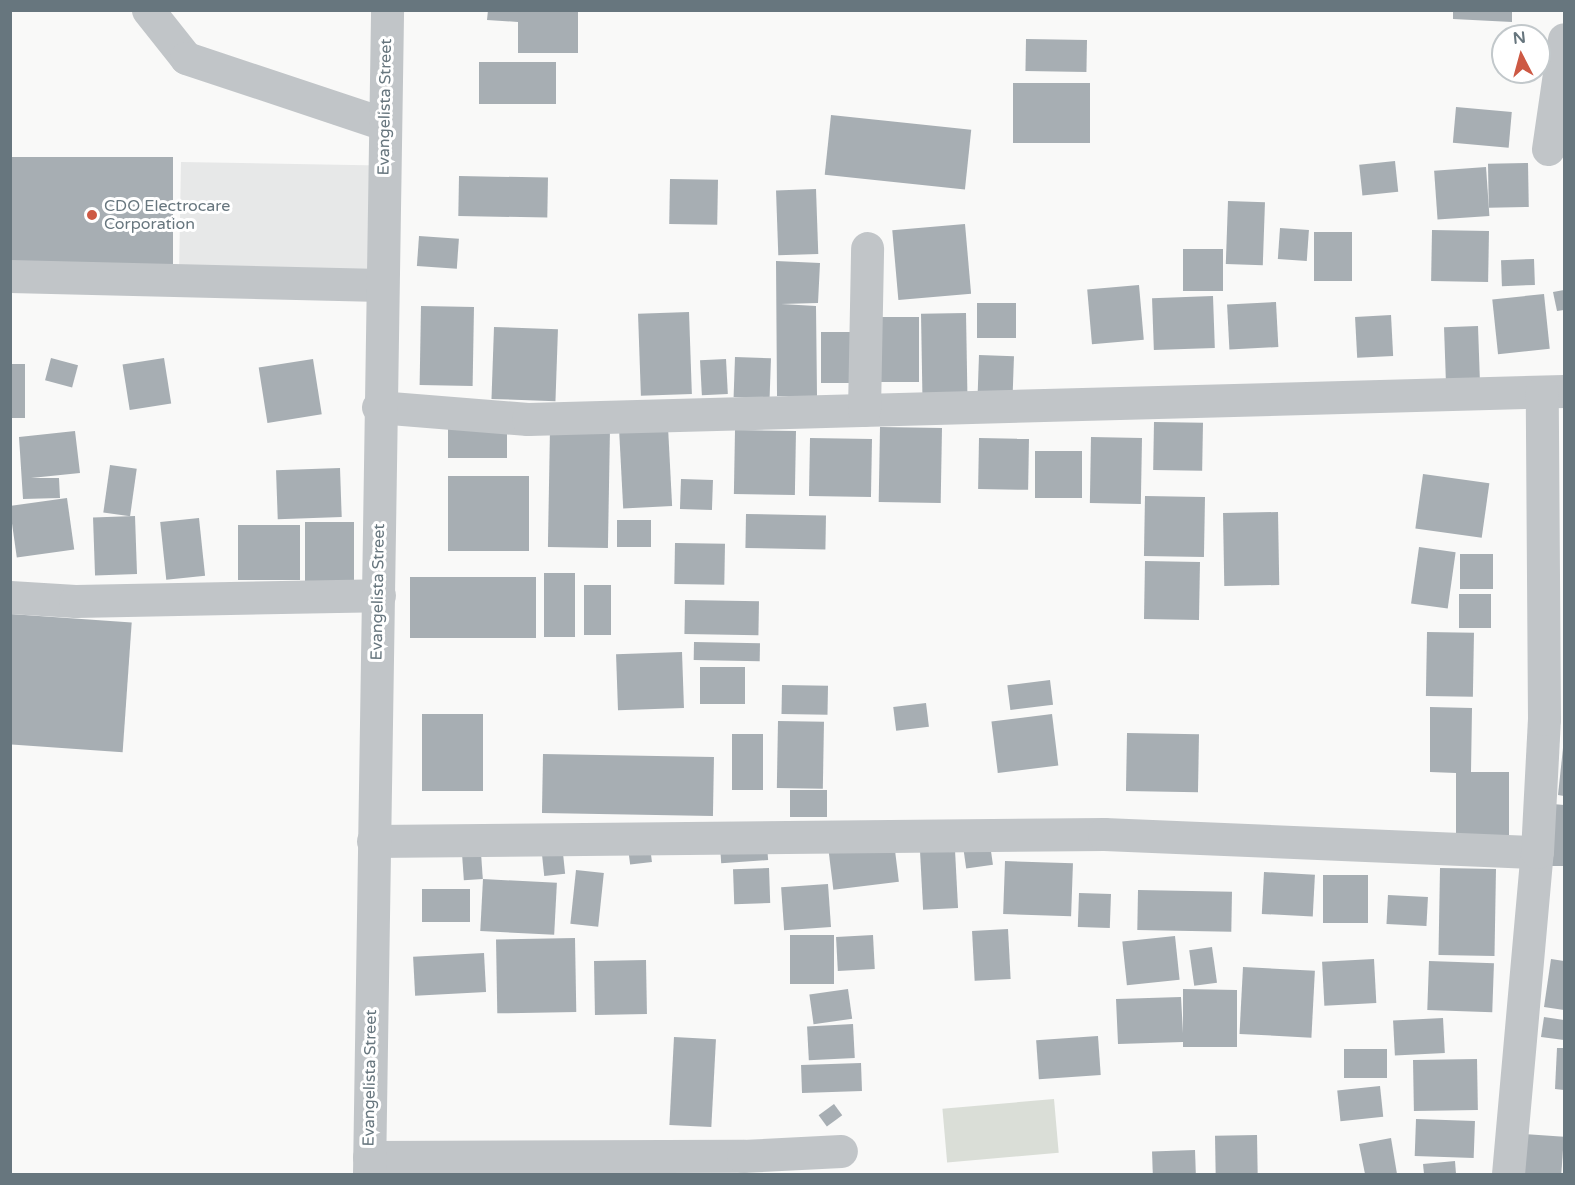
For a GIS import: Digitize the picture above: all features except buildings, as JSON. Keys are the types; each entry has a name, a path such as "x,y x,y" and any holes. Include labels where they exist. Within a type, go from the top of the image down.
{"street":[{"path":"148,10 186,58 384,124"},
{"name":"Evangelista Street","path":"369,1166 379,595 378,407 387,10"},
{"path":"1548,149 1564,39"},
{"path":"864,410 867,248"},
{"path":"10,276 381,285"},
{"path":"378,407 528,419 1553,392 1555,720 1537,852 1508,1174"},
{"path":"10,597 75,601 379,595"},
{"path":"373,841 1104,834 1537,852"},
{"path":"369,1166 841,1151"}],"shaded area":[{"name":"CDO Electrocare Corporation","path":"181,162 380,165 378,280 179,277"},
{"path":"1054,1099 1059,1153 947,1163 942,1109"}],"place":[{"name":"CDO Electrocare Corporation","path":"92,215"}]}
